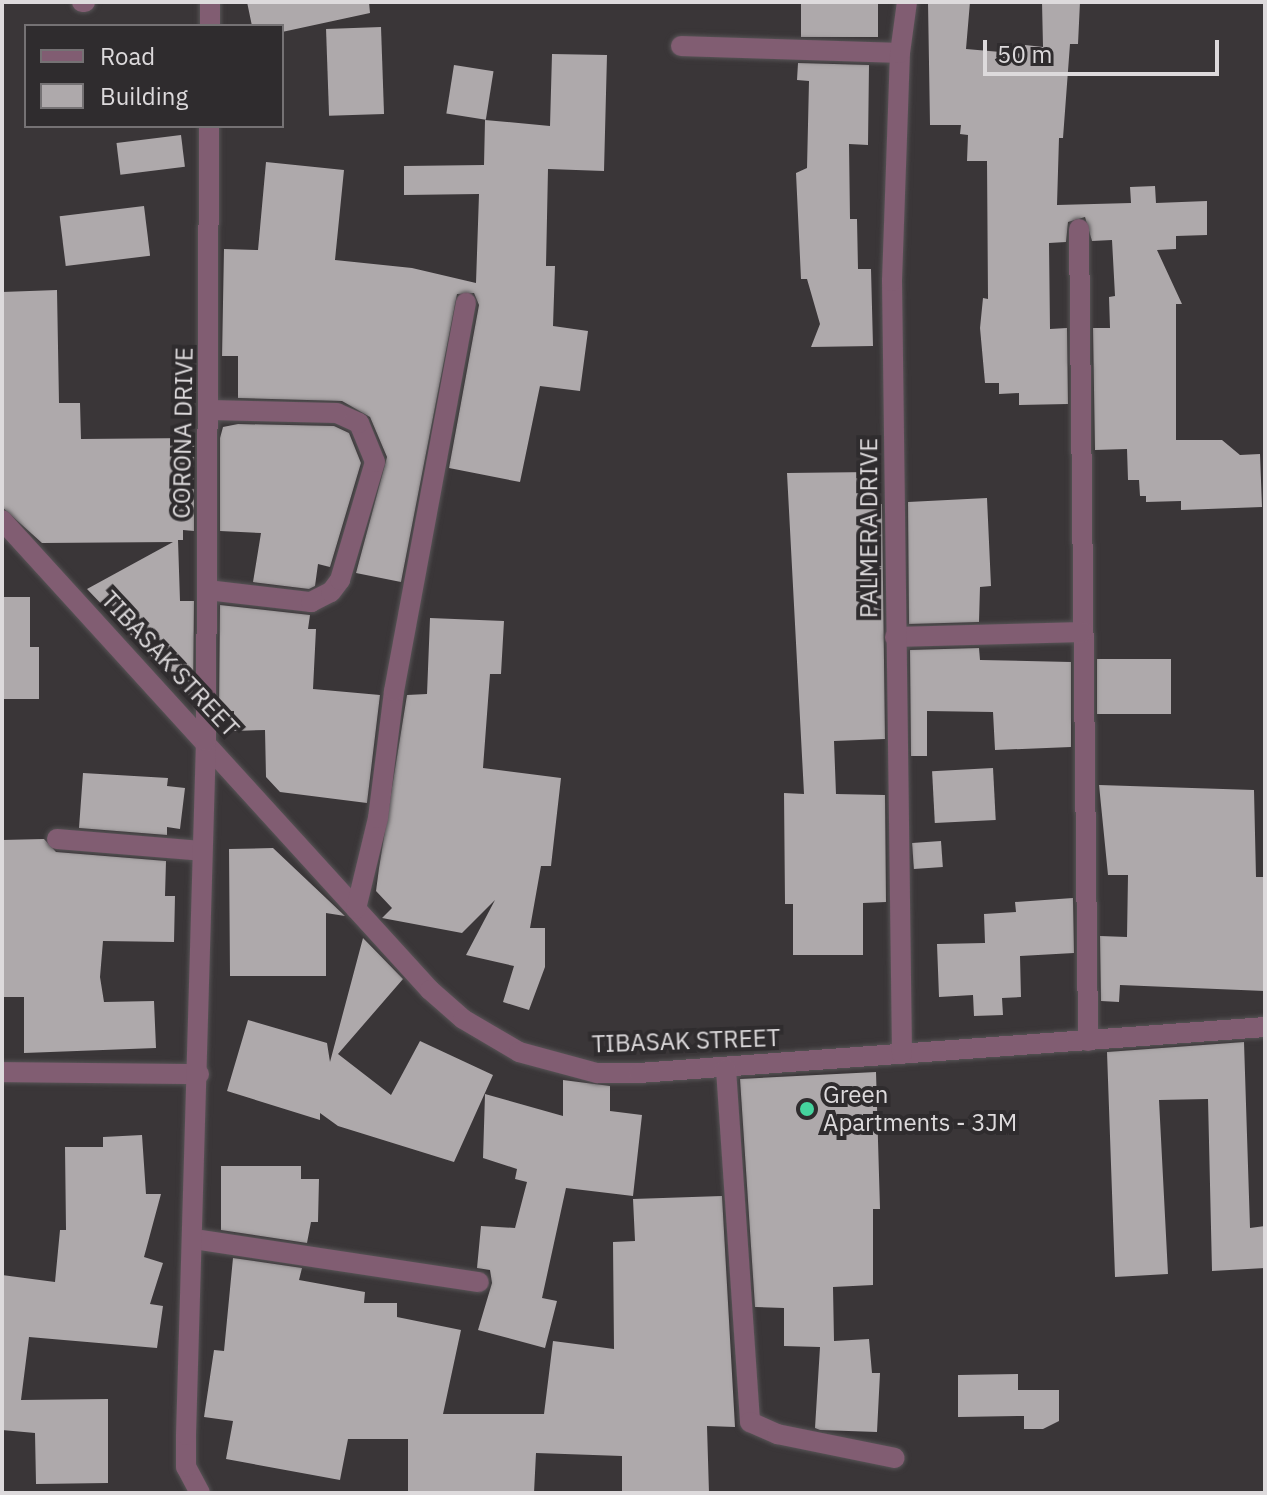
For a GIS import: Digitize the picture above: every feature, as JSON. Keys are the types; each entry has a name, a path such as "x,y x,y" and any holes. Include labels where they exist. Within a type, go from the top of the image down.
{"street":[{"path":"210,2 210,24"},
{"name":"PALMERA DRIVE","path":"902,1054 892,281 900,53 907,2"},
{"path":"681,46 900,53"},
{"name":"CORONA DRIVE","path":"200,1493 186,1467 206,741 209,128"},
{"path":"1079,229 1088,1041"},
{"path":"356,909 378,818 394,691 466,303"},
{"path":"207,590 311,602 331,592 340,580 375,462 359,423 337,413 209,410"},
{"name":"TIBASAK STREET","path":"2,520 356,909 452,1009 519,1052 597,1073 726,1069 1265,1027"},
{"path":"895,637 1083,632"},
{"path":"57,839 202,851"},
{"path":"726,1069 750,1422 777,1434 895,1458"},
{"path":"2,1072 199,1074"},
{"path":"194,1239 479,1282"}],"building":[{"path":"247,2 369,2 370,13 284,32 284,24 252,24"},
{"path":"801,2 878,2 878,37 801,37"},
{"path":"928,2 970,2 966,49 1024,54 1025,45 1043,47 1042,2 1080,2 1078,44 1070,44 1063,138 1059,138 1057,205 1131,203 1130,187 1155,186 1156,203 1207,201 1207,235 1176,236 1176,249 1157,250 1182,304 1176,304 1176,440 1222,440 1240,455 1260,454 1262,507 1181,510 1181,501 1146,502 1146,496 1140,496 1139,480 1128,480 1127,449 1095,450 1093,328 1110,328 1109,297 1115,296 1112,240 1092,241 1085,217 1068,222 1066,242 1049,243 1050,329 1067,328 1068,404 1019,405 1019,393 999,394 999,383 985,383 980,328 983,298 988,299 987,161 967,161 968,135 960,134 961,125 930,125"},
{"path":"381,27 384,114 329,116 326,29"},
{"path":"552,54 607,55 604,171 548,169 546,266 555,266 553,326 588,331 580,391 540,386 520,482 449,468 479,305 474,293 457,294 401,582 356,573 387,457 370,417 342,401 238,398 238,356 222,356 224,249 258,250 266,162 344,170 335,260 412,268 476,283 479,194 404,195 404,166 484,165 485,120 550,126"},
{"path":"798,63 869,65 868,145 849,144 850,219 857,219 858,269 871,269 873,346 811,347 820,324 807,279 801,279 796,173 807,168 809,81 797,80"},
{"path":"454,65 494,71 486,120 446,113"},
{"path":"181,135 185,167 120,175 116,143"},
{"path":"144,206 150,256 66,266 60,216"},
{"path":"57,290 59,403 80,403 81,439 194,438 194,531 183,530 183,540 178,540 180,601 194,601 193,700 87,589 173,542 42,543 2,507 2,292"},
{"path":"238,424 334,426 349,433 361,463 330,567 318,564 315,586 309,589 253,582 261,533 220,531 220,438 223,427"},
{"path":"872,472 872,504 882,504 885,739 834,741 836,794 885,795 886,902 863,903 863,955 793,955 793,904 785,904 784,793 804,794 787,473"},
{"path":"987,498 991,586 980,587 979,622 909,624 908,502"},
{"path":"2,597 30,597 30,647 39,647 39,699 2,699"},
{"path":"220,605 310,615 308,629 316,629 313,689 380,695 367,803 280,792 266,777 265,730 234,731 234,711 219,711"},
{"path":"430,618 504,621 501,674 490,674 483,768 561,778 551,866 541,866 530,928 545,928 545,967 529,1010 503,1002 514,966 466,955 495,900 462,933 382,918 392,908 376,891 379,868 407,695 427,694"},
{"path":"979,648 980,660 1071,662 1071,747 995,750 993,712 927,711 927,756 911,756 910,650"},
{"path":"1097,659 1171,659 1171,714 1097,714"},
{"path":"993,768 996,820 935,823 932,771"},
{"path":"83,773 168,778 167,786 185,788 180,829 167,827 167,835 79,828"},
{"path":"1099,785 1254,790 1256,877 1265,877 1265,991 1120,985 1119,1002 1101,1001 1100,936 1127,937 1128,875 1108,875"},
{"path":"44,839 56,852 166,861 165,896 175,896 174,942 103,941 100,977 104,1002 154,1001 156,1048 24,1053 24,997 2,997 2,840"},
{"path":"941,841 943,867 914,869 912,843"},
{"path":"273,848 345,916 326,913 326,976 230,976 229,849"},
{"path":"1073,898 1074,953 1020,956 1021,997 1002,998 1003,1015 974,1016 973,995 939,997 937,944 985,943 984,914 1016,912 1015,902"},
{"path":"363,938 403,979 338,1054 391,1095 420,1041 493,1075 454,1162 338,1126 320,1113 320,1120 227,1091 248,1020 327,1043 330,1062"},
{"path":"1244,1042 1250,1228 1265,1226 1265,1268 1212,1271 1208,1099 1159,1100 1168,1274 1115,1277 1107,1052"},
{"path":"876,1072 880,1209 873,1209 873,1285 833,1287 834,1341 869,1339 872,1373 880,1373 877,1432 820,1430 815,1428 820,1347 784,1346 784,1308 755,1307 740,1079"},
{"path":"563,1080 610,1086 610,1111 642,1115 633,1196 566,1188 542,1298 557,1301 545,1348 478,1330 492,1283 490,1270 477,1268 481,1226 515,1228 527,1182 515,1179 517,1169 483,1158 485,1094 563,1116"},
{"path":"142,1135 146,1194 161,1194 144,1257 163,1263 150,1304 163,1306 157,1348 29,1337 21,1400 108,1399 108,1483 36,1484 35,1433 2,1430 2,1275 55,1282 60,1230 66,1230 65,1147 103,1147 103,1137"},
{"path":"221,1166 301,1166 301,1179 319,1179 318,1222 311,1222 307,1243 221,1230"},
{"path":"722,1196 735,1427 707,1426 709,1493 622,1493 622,1456 536,1453 534,1493 408,1493 408,1439 348,1439 340,1480 226,1459 233,1421 204,1417 214,1350 224,1351 233,1258 302,1268 299,1280 365,1292 364,1303 397,1303 397,1317 461,1330 443,1414 544,1414 553,1341 614,1349 613,1242 635,1241 633,1199"},
{"path":"1018,1374 1018,1390 1059,1390 1059,1421 1043,1429 1024,1429 1024,1416 958,1417 958,1375"}],"place":[{"name":"Green Apartments - 3JM","path":"807,1109"}]}
